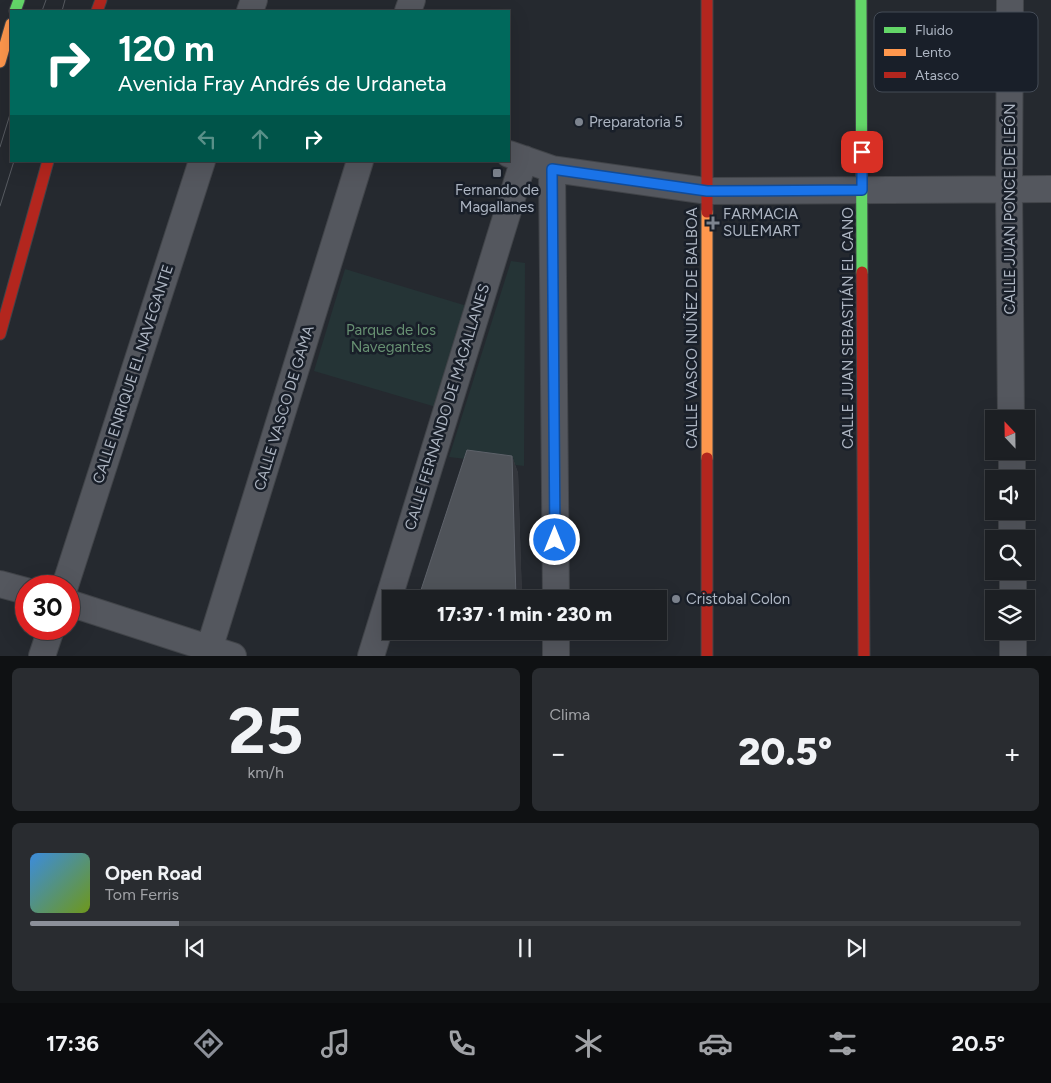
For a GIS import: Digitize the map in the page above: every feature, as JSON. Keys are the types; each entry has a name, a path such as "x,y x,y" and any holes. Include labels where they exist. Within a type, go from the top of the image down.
{"street":[{"name":"CALLE VASCO NUÑEZ DE BALBOA","path":"707,0 707,656"},
{"name":"CALLE JUAN SEBASTIÁN EL CANO","path":"861,0 864,656"},
{"path":"0,62 6,35"},
{"name":"CALLE JUAN PONCE DE LEÓN","path":"1010,92 1011,410"},
{"path":"516,157 552,169 707,191 1051,189"},
{"name":"CALLE FERNANDO DE MAGALLANES","path":"371,656 516,157"},
{"path":"0,334 48,162"},
{"name":"CALLE ENRIQUE EL NAVEGANTE","path":"69,575 202,162"},
{"name":"CALLE VASCO DE GAMA","path":"216,653 360,162"},
{"path":"552,169 556,590"},
{"path":"0,584 15,588"},
{"path":"80,607 216,653"},
{"path":"42,656 47,640"},
{"path":"556,640 556,656"},
{"path":"1013,640 1013,656"}],"green space":[{"path":"511,261 525,263 524,466 449,457"},
{"name":"Parque de los Navegantes","path":"345,269 467,306 436,407 314,371"}],"building":[{"path":"467,450 512,456 516,590 421,590"}],"tram line":[{"path":"42,10 46,0"},
{"path":"62,10 65,0"},
{"path":"0,147 10,114"},
{"path":"0,206 14,162"}],"traffic: fast":[{"path":"15,10 19,0"},
{"path":"861,0 862,272"}],"traffic: slow":[{"path":"0,62 10,27"},
{"path":"707,212 707,458"}],"traffic: jam":[{"path":"97,10 101,0"},
{"path":"707,0 707,212"},
{"path":"0,334 48,162"},
{"path":"862,272 864,656"},
{"path":"707,458 707,656"}],"place":[{"name":"Preparatoria 5","path":"579,122"},
{"name":"Fernando de Magallanes","path":"497,173"},
{"name":"FARMACIA SULEMART","path":"713,223"},
{"name":"Cristobal Colon","path":"676,599"}],"route":[{"path":"555,540 552,169 707,191 862,190 862,152"}]}
